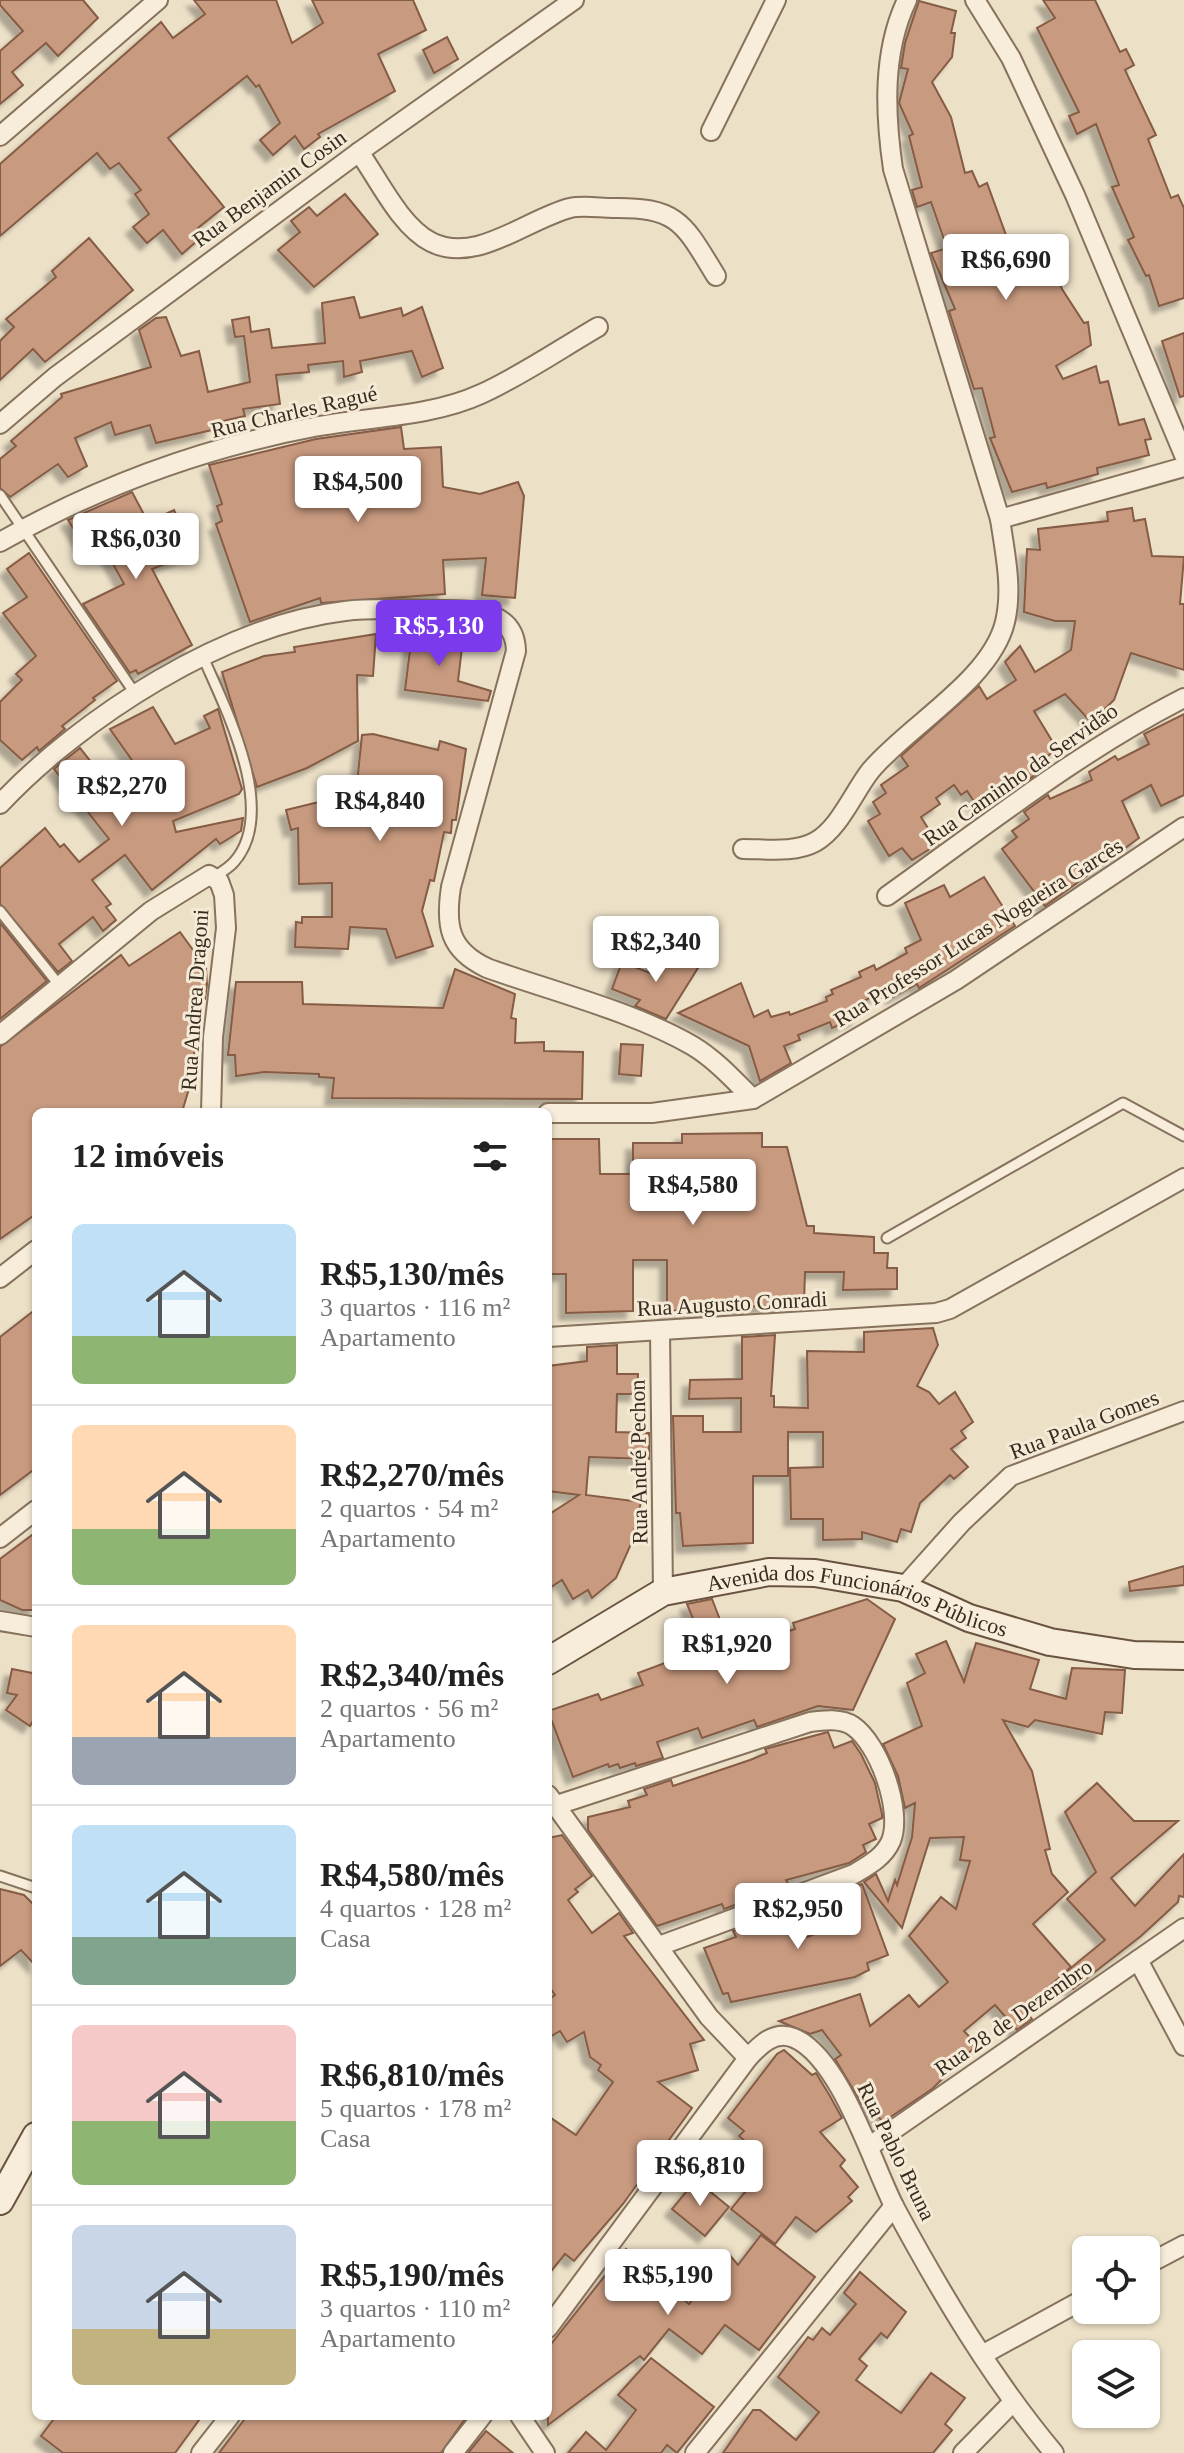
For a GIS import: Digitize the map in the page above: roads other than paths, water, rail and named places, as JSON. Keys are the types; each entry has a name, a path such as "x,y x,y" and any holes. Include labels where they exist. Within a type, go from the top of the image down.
{"street":[{"path":"0,136 158,0"},
{"name":"Rua Benjamin Cosin","path":"0,424 55,377 359,152 574,0"},
{"path":"711,131 776,0"},
{"path":"743,849 798,848 817,841 885,753 957,690 991,654 1005,623 1008,572 1000,519 893,169 887,125 888,71 898,17 907,0"},
{"path":"975,0 1011,58 1075,195 1184,455"},
{"path":"359,152 418,234 434,244 467,249 571,208 649,207 670,216 689,231 716,276"},
{"name":"Rua Charles Ragué","path":"0,542 137,474 311,427 441,406 480,395 598,327"},
{"path":"1000,519 1184,467"},
{"path":"0,804 79,731 203,657 270,628 346,611 459,610 492,614 506,622 516,635 516,651 451,887 447,914 454,942 468,959 487,968 644,1024 693,1046 723,1069 753,1099"},
{"name":"Rua Caminho da Servidão","path":"887,896 1083,756 1138,721 1184,698"},
{"name":"Rua Professor Lucas Nogueira Garcês","path":"753,1099 956,980 1184,827"},
{"name":"Rua Andrea Dragoni","path":"0,1035 182,889 202,876 214,877 224,895 226,913 213,1037 211,1108"},
{"path":"552,1113 652,1113 753,1099"},
{"name":"Rua Augusto Conradi","path":"552,1337 918,1317 950,1309 1184,1178"},
{"path":"0,1278 32,1253"},
{"name":"Rua André Pechon","path":"660,1331 663,1592"},
{"name":"Rua Paula Gomes","path":"903,1588 962,1522 1011,1476 1184,1411"},
{"path":"0,1538 32,1513"},
{"name":"Avenida dos Funcionários Públicos","path":"552,1659 663,1592 769,1572 815,1573 903,1588 969,1618 1050,1642 1134,1655 1184,1656"},
{"path":"0,1621 32,1626"},
{"path":"659,1946 854,1874 877,1860 891,1840 893,1812 887,1782 869,1742 852,1725 831,1720 810,1722 552,1800 709,2017 748,2058"},
{"name":"Rua 28 de Dezembro","path":"870,2146 1184,1928"},
{"path":"1138,1960 1184,2046"},
{"name":"Rua Pablo Bruna","path":"552,2323 748,2058 762,2043 778,2035 795,2038 810,2050 835,2080 870,2146 894,2206 1012,2403 1054,2453"},
{"path":"0,2201 32,2149"},
{"path":"695,2453 894,2206"},
{"path":"1160,2258 1184,2245"},
{"path":"982,2355 1072,2306"},
{"path":"963,2453 1012,2403"},
{"path":"201,2453 227,2420"},
{"path":"453,2453 479,2420"},
{"path":"523,2420 545,2453"}],"lane":[{"path":"0,495 136,695"},
{"path":"203,657 242,744 249,789 249,832 235,862 214,877"},
{"path":"0,911 60,986"},
{"path":"887,1238 1123,1103 1184,1136"},
{"path":"0,1876 32,1887"}]}
